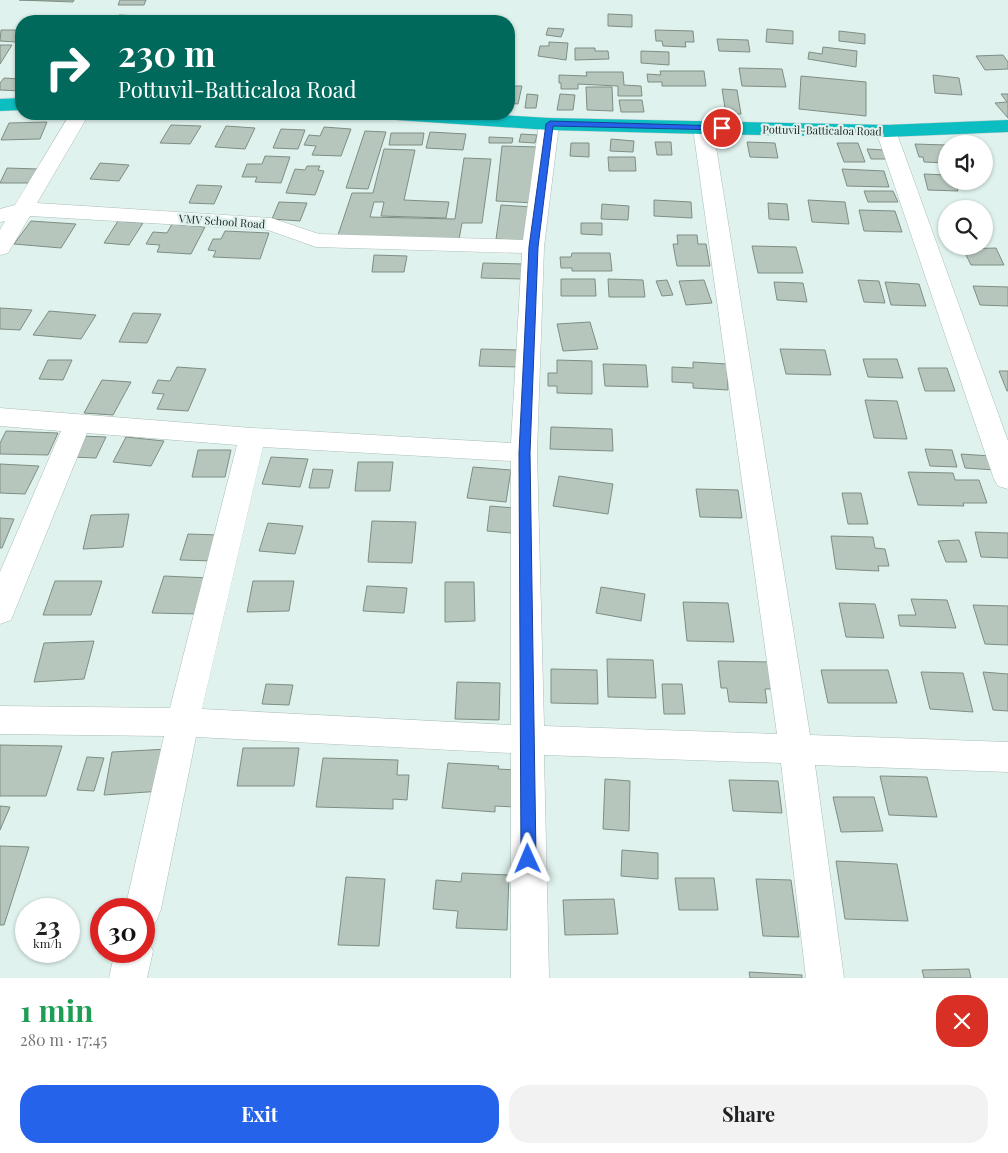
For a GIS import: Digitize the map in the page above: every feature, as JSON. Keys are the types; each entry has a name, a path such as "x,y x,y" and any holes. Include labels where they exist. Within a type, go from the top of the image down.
{"highway":[{"path":"0,105 15,104"},
{"name":"Pottuvil-Batticaloa Road","path":"489,120 550,124 886,131 1008,126"}],"street":[{"path":"0,248 76,120"},
{"path":"530,978 524,453 533,247 550,124"},
{"path":"703,128 796,750 826,978"},
{"path":"886,131 1008,479"},
{"name":"VMV School Road","path":"0,216 24,209 271,224 316,240 533,247"},
{"path":"0,417 252,437 338,440 524,453"},
{"path":"0,612 16,568 78,422"},
{"path":"145,898 183,722 252,437"},
{"path":"0,720 183,722 527,740 1008,757"},
{"path":"128,978 131,963"}],"building":[{"path":"19,0 74,0 73,2"},
{"path":"120,0 146,0 144,5 118,5"},
{"path":"608,14 632,15 632,27 608,26"},
{"path":"548,28 564,29 561,37 546,35"},
{"path":"767,29 793,31 793,44 766,42"},
{"path":"1,30 15,30 15,42 0,41"},
{"path":"655,30 693,31 694,42 685,42 686,47 663,46 662,41 656,41"},
{"path":"839,31 865,34 865,44 839,41"},
{"path":"717,39 748,40 750,52 719,51"},
{"path":"549,42 568,43 566,60 538,56 540,46 549,46"},
{"path":"0,45 12,45 0,64"},
{"path":"823,47 857,51 856,67 808,59 809,52 822,54"},
{"path":"575,48 595,48 595,51 608,51 609,59 575,60"},
{"path":"641,51 669,52 669,65 641,63"},
{"path":"1003,55 1008,62 1008,69 985,70 976,56"},
{"path":"739,68 782,69 786,87 742,86"},
{"path":"660,71 704,71 706,86 662,86 662,82 648,82 647,74 661,75"},
{"path":"586,72 623,72 624,85 641,86 642,96 618,96 618,86 578,84 578,89 561,89 559,75 587,76"},
{"path":"933,75 959,78 962,95 935,93"},
{"path":"801,76 866,82 866,116 799,109"},
{"path":"4,78 15,79 15,91 0,90 0,83"},
{"path":"515,86 522,86 518,104 515,104"},
{"path":"586,87 612,87 613,111 587,110"},
{"path":"722,89 737,90 741,114 726,114"},
{"path":"527,94 538,95 536,108 525,108"},
{"path":"560,94 575,95 573,110 557,110"},
{"path":"1001,94 1008,94 1008,118 995,103 1007,102"},
{"path":"619,100 642,100 644,112 621,112"},
{"path":"47,122 40,139 1,140 9,123"},
{"path":"171,125 201,126 190,144 160,143"},
{"path":"226,126 255,128 245,149 215,147"},
{"path":"324,127 351,129 341,156 312,155 316,146 304,145 309,135 320,136"},
{"path":"281,129 305,130 298,149 273,148"},
{"path":"365,131 386,132 368,189 346,188"},
{"path":"430,132 466,134 463,150 426,148"},
{"path":"391,133 424,133 422,145 389,145"},
{"path":"521,134 537,135 535,143 519,142"},
{"path":"489,137 513,138 512,143 489,143"},
{"path":"611,139 634,141 633,152 610,151"},
{"path":"655,142 671,142 672,155 657,155"},
{"path":"747,142 775,143 778,158 750,157"},
{"path":"571,143 589,143 589,157 570,156"},
{"path":"837,143 858,143 865,162 844,162"},
{"path":"915,144 938,145 938,163 924,162 923,157 919,157"},
{"path":"502,146 539,147 535,203 496,201"},
{"path":"384,149 415,150 404,200 449,202 446,218 381,216 384,202 374,202 370,217 455,219 464,158 491,159 482,223 462,223 459,239 338,235 352,193 373,193"},
{"path":"867,149 884,150 888,159 871,159"},
{"path":"265,156 290,157 281,183 255,182 257,177 242,177 247,164 262,164"},
{"path":"608,157 635,157 636,171 609,171"},
{"path":"100,163 129,165 119,181 90,179"},
{"path":"307,166 320,166 318,170 324,171 315,195 286,193 295,169 305,170"},
{"path":"7,168 38,169 30,183 0,183"},
{"path":"842,169 884,171 889,187 847,186"},
{"path":"924,174 938,175 938,190 958,191 928,190"},
{"path":"197,185 222,186 214,204 189,203"},
{"path":"864,191 893,191 898,202 868,202"},
{"path":"654,200 691,202 692,218 654,216"},
{"path":"808,200 845,202 849,224 812,222"},
{"path":"279,202 307,203 300,221 272,219"},
{"path":"768,203 787,204 789,220 769,219"},
{"path":"602,204 629,206 628,220 601,219"},
{"path":"501,205 532,207 528,241 496,239"},
{"path":"859,210 895,211 902,232 864,231"},
{"path":"31,221 76,224 61,248 14,244"},
{"path":"118,221 143,223 129,245 104,243"},
{"path":"581,223 602,223 602,235 581,234"},
{"path":"172,224 205,227 191,254 157,252 160,245 146,244 153,232 167,233"},
{"path":"225,231 269,233 260,259 213,257 216,251 208,250 213,239 221,239"},
{"path":"677,235 697,235 698,244 706,244 710,266 677,266 673,244 678,244"},
{"path":"752,246 796,247 803,273 758,273"},
{"path":"993,248 996,248 1004,265 971,265 966,255 993,255"},
{"path":"572,253 610,253 612,271 572,271 572,268 561,268 560,257 571,257"},
{"path":"374,255 407,256 404,272 372,272"},
{"path":"483,263 524,264 523,279 481,278"},
{"path":"561,279 595,279 596,296 561,296"},
{"path":"608,279 643,280 645,297 609,297"},
{"path":"667,280 673,295 662,296 656,281"},
{"path":"704,280 712,303 686,305 679,281"},
{"path":"858,280 879,281 885,303 864,302"},
{"path":"774,282 803,283 807,302 777,300"},
{"path":"885,282 919,284 926,306 891,305"},
{"path":"973,286 1008,287 1008,306 980,305"},
{"path":"0,308 32,310 20,330 0,329"},
{"path":"49,311 96,315 81,339 33,335"},
{"path":"133,313 161,314 147,343 119,342"},
{"path":"590,322 598,349 563,351 557,324"},
{"path":"481,349 519,350 518,367 479,366"},
{"path":"780,349 825,350 831,375 786,374"},
{"path":"863,359 897,359 903,378 868,377"},
{"path":"48,360 72,360 63,380 39,379"},
{"path":"557,360 592,361 592,394 557,393 557,386 548,386 548,373 557,373"},
{"path":"693,362 727,364 728,390 693,388 693,383 672,382 672,367 693,368"},
{"path":"603,364 646,365 648,387 605,386"},
{"path":"177,367 206,369 188,411 157,409 164,394 152,393 158,380 170,381"},
{"path":"918,368 947,368 955,391 925,391"},
{"path":"999,371 1008,371 1008,391 1007,391"},
{"path":"102,380 131,382 113,415 84,413"},
{"path":"865,400 897,401 907,439 874,438"},
{"path":"551,427 612,429 613,451 550,449"},
{"path":"6,431 58,433 48,455 0,454 0,443"},
{"path":"81,436 106,437 96,458 71,457"},
{"path":"126,437 164,441 151,466 113,462"},
{"path":"925,449 952,450 957,467 930,466"},
{"path":"198,450 231,450 225,477 192,477"},
{"path":"961,454 991,456 995,470 965,468"},
{"path":"271,457 308,459 300,487 262,484"},
{"path":"358,462 393,462 390,491 355,491"},
{"path":"0,464 39,466 25,494 0,493"},
{"path":"473,467 511,470 506,502 467,498"},
{"path":"313,469 333,470 329,488 309,488"},
{"path":"908,472 953,473 955,480 979,480 987,503 963,503 964,506 918,505"},
{"path":"559,476 613,484 608,514 553,506"},
{"path":"696,489 738,490 742,518 700,517"},
{"path":"842,493 861,493 868,524 848,524"},
{"path":"490,506 514,508 511,533 487,531"},
{"path":"129,514 123,547 83,549 91,515"},
{"path":"0,518 14,519 2,548 0,548"},
{"path":"372,521 416,522 412,563 368,562"},
{"path":"268,523 303,526 295,554 259,551"},
{"path":"975,532 1008,533 1008,558 981,557"},
{"path":"188,534 220,535 213,561 180,560"},
{"path":"831,536 873,537 875,548 885,549 889,566 878,566 879,571 836,569"},
{"path":"959,540 967,562 946,562 938,541"},
{"path":"164,576 210,578 199,614 152,613"},
{"path":"55,581 102,581 91,615 43,615"},
{"path":"253,581 294,581 289,611 247,612"},
{"path":"445,582 474,582 475,621 445,622"},
{"path":"367,586 407,588 404,613 363,611"},
{"path":"601,587 645,594 641,621 596,613"},
{"path":"911,599 947,600 956,628 900,626 898,615 916,615"},
{"path":"683,602 728,603 734,642 687,641"},
{"path":"839,603 875,604 884,638 846,637"},
{"path":"973,605 1008,606 1008,645 985,644"},
{"path":"94,641 84,679 34,682 44,643"},
{"path":"607,659 653,660 656,698 608,697"},
{"path":"718,661 770,662 774,689 765,689 767,703 729,702 727,688 721,688"},
{"path":"551,669 597,670 598,704 551,703"},
{"path":"821,670 888,670 897,703 828,703"},
{"path":"921,672 963,673 973,712 930,709"},
{"path":"983,672 1008,674 1008,711 993,710"},
{"path":"457,682 500,683 499,720 455,719"},
{"path":"266,684 293,685 289,705 262,704"},
{"path":"662,684 682,684 685,714 664,714"},
{"path":"0,745 62,746 46,796 0,796"},
{"path":"243,748 299,748 294,786 237,786"},
{"path":"168,749 162,791 104,795 112,752"},
{"path":"87,757 104,758 94,791 77,790"},
{"path":"323,758 398,760 397,775 409,775 407,800 393,799 393,809 316,807"},
{"path":"448,763 499,766 498,769 517,770 514,807 495,806 495,812 442,808"},
{"path":"880,776 927,777 937,817 889,815"},
{"path":"605,779 630,781 629,831 603,829"},
{"path":"729,780 778,781 782,813 733,811"},
{"path":"833,797 874,797 883,831 841,832"},
{"path":"0,806 10,807 0,830"},
{"path":"0,846 29,847 4,925 0,925"},
{"path":"622,850 658,853 658,879 621,876"},
{"path":"836,861 897,864 908,921 845,919"},
{"path":"462,873 509,875 507,930 456,928 458,911 433,909 436,880 461,882"},
{"path":"346,877 385,879 379,946 338,945"},
{"path":"675,878 714,878 718,910 679,910"},
{"path":"756,879 791,880 799,937 763,936"},
{"path":"614,899 618,934 565,935 563,900"},
{"path":"969,969 971,978 924,978 922,970"},
{"path":"749,972 802,975 802,978 750,978"}],"route":[{"path":"528,859 524,453 533,247 550,124 722,128"}]}
